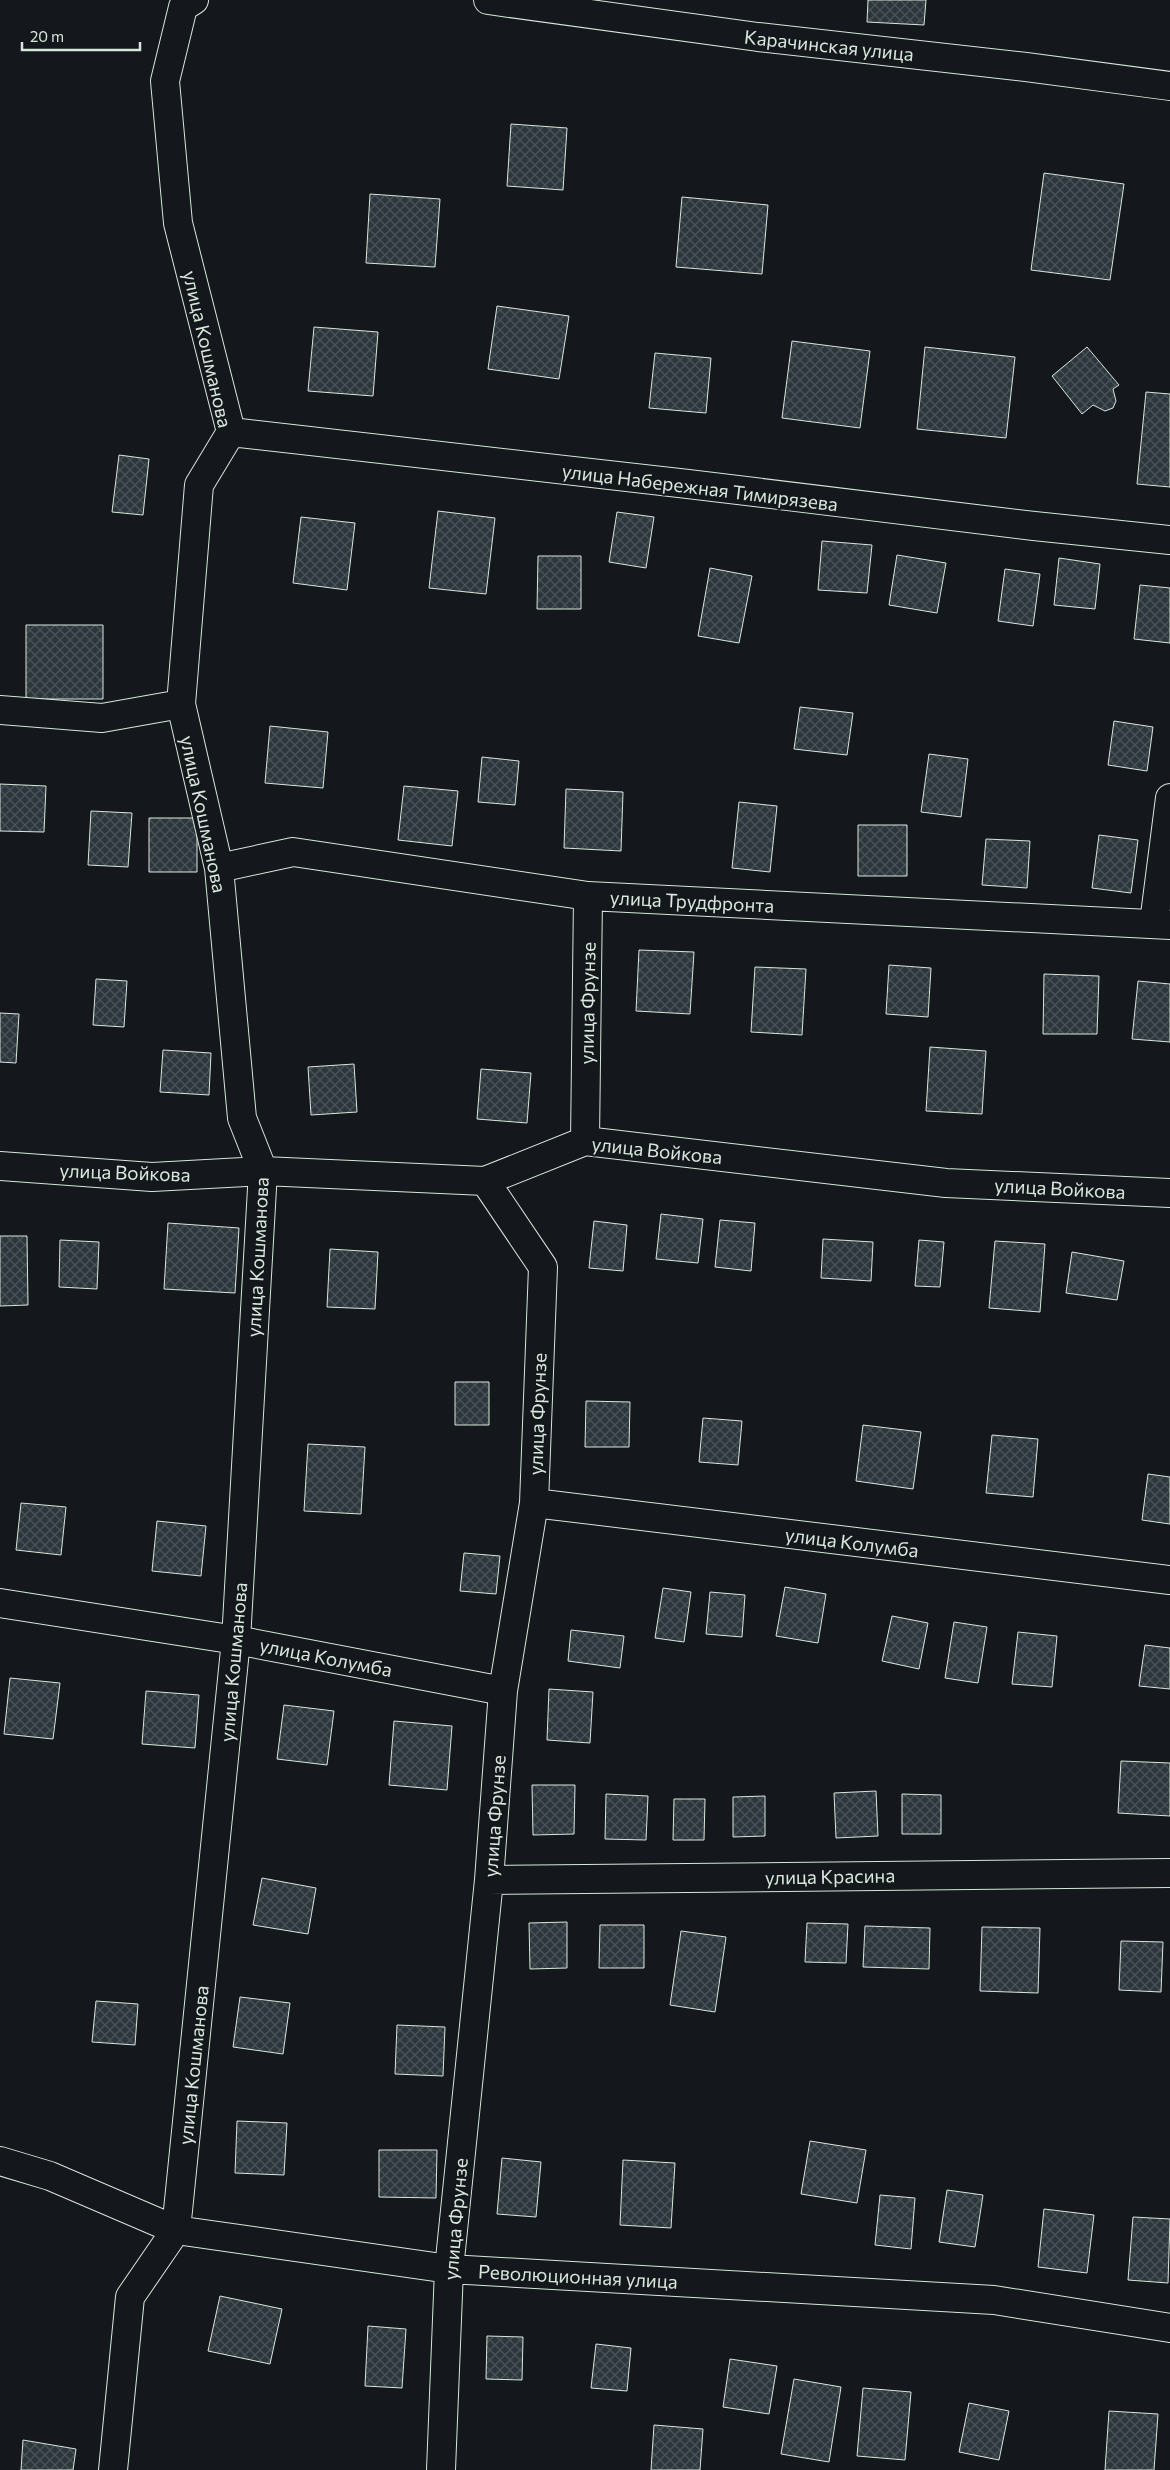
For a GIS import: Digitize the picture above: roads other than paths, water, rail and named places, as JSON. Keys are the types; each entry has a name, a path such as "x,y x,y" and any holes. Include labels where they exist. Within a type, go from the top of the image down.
{"street":[{"name":"улица Кошманова","path":"113,2470 130,2297 176,2230 236,1640 263,1171 242,1118 219,868 181,704 199,484 231,432 178,222 165,81 183,7 194,0"},
{"name":"Карачинская улица","path":"488,0 758,37 1026,67 1170,86"},
{"name":"улица Набережная Тимирязева","path":"231,432 1034,526 1170,540"},
{"path":"0,710 102,718 181,704"},
{"path":"1162,924 1170,798"},
{"name":"улица Трудфронта","path":"219,868 293,852 588,896 1162,924"},
{"name":"улица Фрунзе","path":"585,1141 588,896"},
{"name":"улица Войкова","path":"0,1166 152,1177 263,1171 485,1181 585,1141 946,1183 1170,1194"},
{"name":"улица Фрунзе","path":"441,2470 449,2269 489,1880 503,1691 534,1503 543,1267 485,1181"},
{"name":"улица Колумба","path":"534,1503 1170,1580"},
{"name":"улица Колумба","path":"0,1603 236,1640 503,1691"},
{"name":"улица Красина","path":"489,1880 1170,1873"},
{"name":"Революционная улица","path":"0,2161 50,2176 176,2230 449,2269 994,2300 1170,2328"}]}
